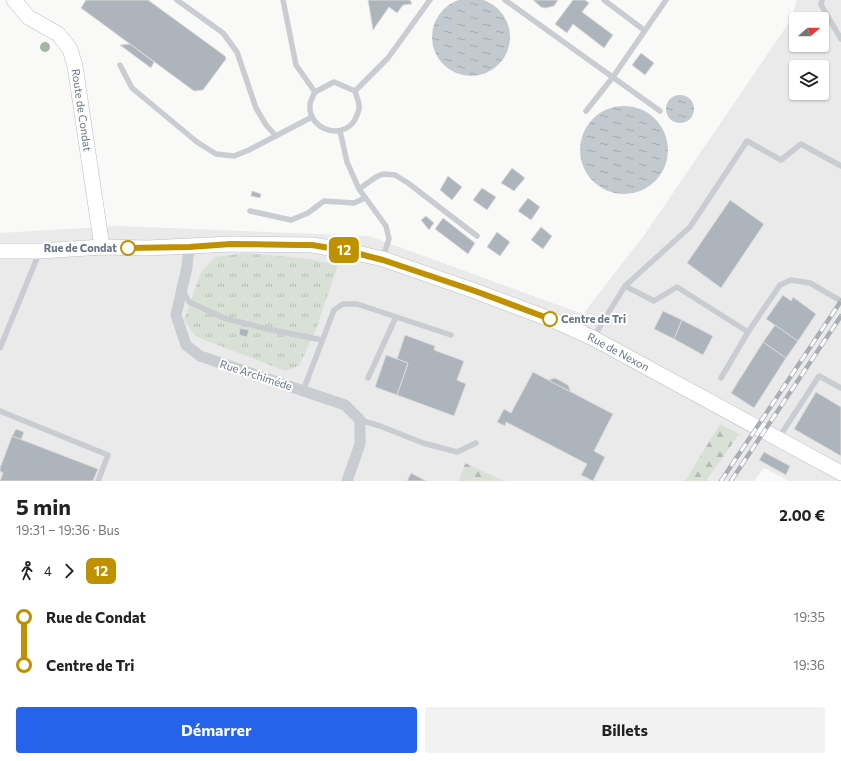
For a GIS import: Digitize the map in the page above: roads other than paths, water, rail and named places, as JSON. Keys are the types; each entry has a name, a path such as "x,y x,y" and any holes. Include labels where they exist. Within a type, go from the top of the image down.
{"street":[{"name":"Route de Condat","path":"14,0 28,17 58,34 70,49 75,66 102,247"},
{"name":"Rue de Nexon","path":"0,250 40,251 102,247 189,247 231,244 312,245 348,251 383,260 533,313 593,338 841,473"},
{"name":"Rue Archiméde","path":"189,247 187,266 176,315 186,345 200,356 345,404 360,420"},
{"path":"347,481 360,444 360,420"}],"lane":[{"path":"177,0 223,34 237,52 256,108 266,125 276,136"},
{"path":"283,0 296,65 315,92"},
{"path":"355,91 388,58 430,0"},
{"path":"506,0 660,111"},
{"path":"513,6 517,0"},
{"path":"604,0 644,30"},
{"path":"586,111 613,77 666,0"},
{"path":"822,0 821,5 841,39"},
{"path":"120,65 132,88 196,142 216,154 234,156 249,150 312,116"},
{"path":"334,82 355,91 360,107 354,122 340,131 329,131 319,126 312,116 310,104 315,92 334,82"},
{"path":"340,131 347,162 359,189 386,226 389,239 383,260"},
{"path":"593,338 626,286 690,228 747,141 781,160 801,144 841,166"},
{"path":"359,189 383,174 395,175 408,183 478,236"},
{"path":"250,211 291,220 308,213 324,201 354,203 365,198"},
{"path":"0,348 40,251"},
{"path":"721,378 748,332 780,285 791,280 810,283 841,301"},
{"path":"626,286 654,301 677,287 748,332"},
{"path":"182,289 189,302 224,318 263,328 322,340"},
{"path":"303,390 334,310 343,304 357,304 451,335"},
{"path":"368,378 396,317"},
{"path":"778,440 819,376 841,388"},
{"path":"0,411 108,455 98,481"},
{"path":"360,420 380,426 423,443 457,452 476,443"}],"water":[{"path":"461,-1 481,-1 493,4 504,15 510,29 510,45 504,59 493,70 479,76 463,76 449,70 438,59 432,45 432,29 438,15 449,4"},
{"path":"680,95 690,99 694,109 690,119 680,123 670,119 666,109 670,99"},
{"path":"615,106 633,106 649,113 661,125 668,141 668,159 661,175 649,187 633,194 615,194 599,187 587,175 580,159 580,141 587,125 599,113"}],"railway":[{"path":"721,481 841,301"},
{"path":"731,481 841,316"}],"place":[{"name":"Rue de Condat","path":"128,248"},
{"name":"Centre de Tri","path":"550,319"}]}
